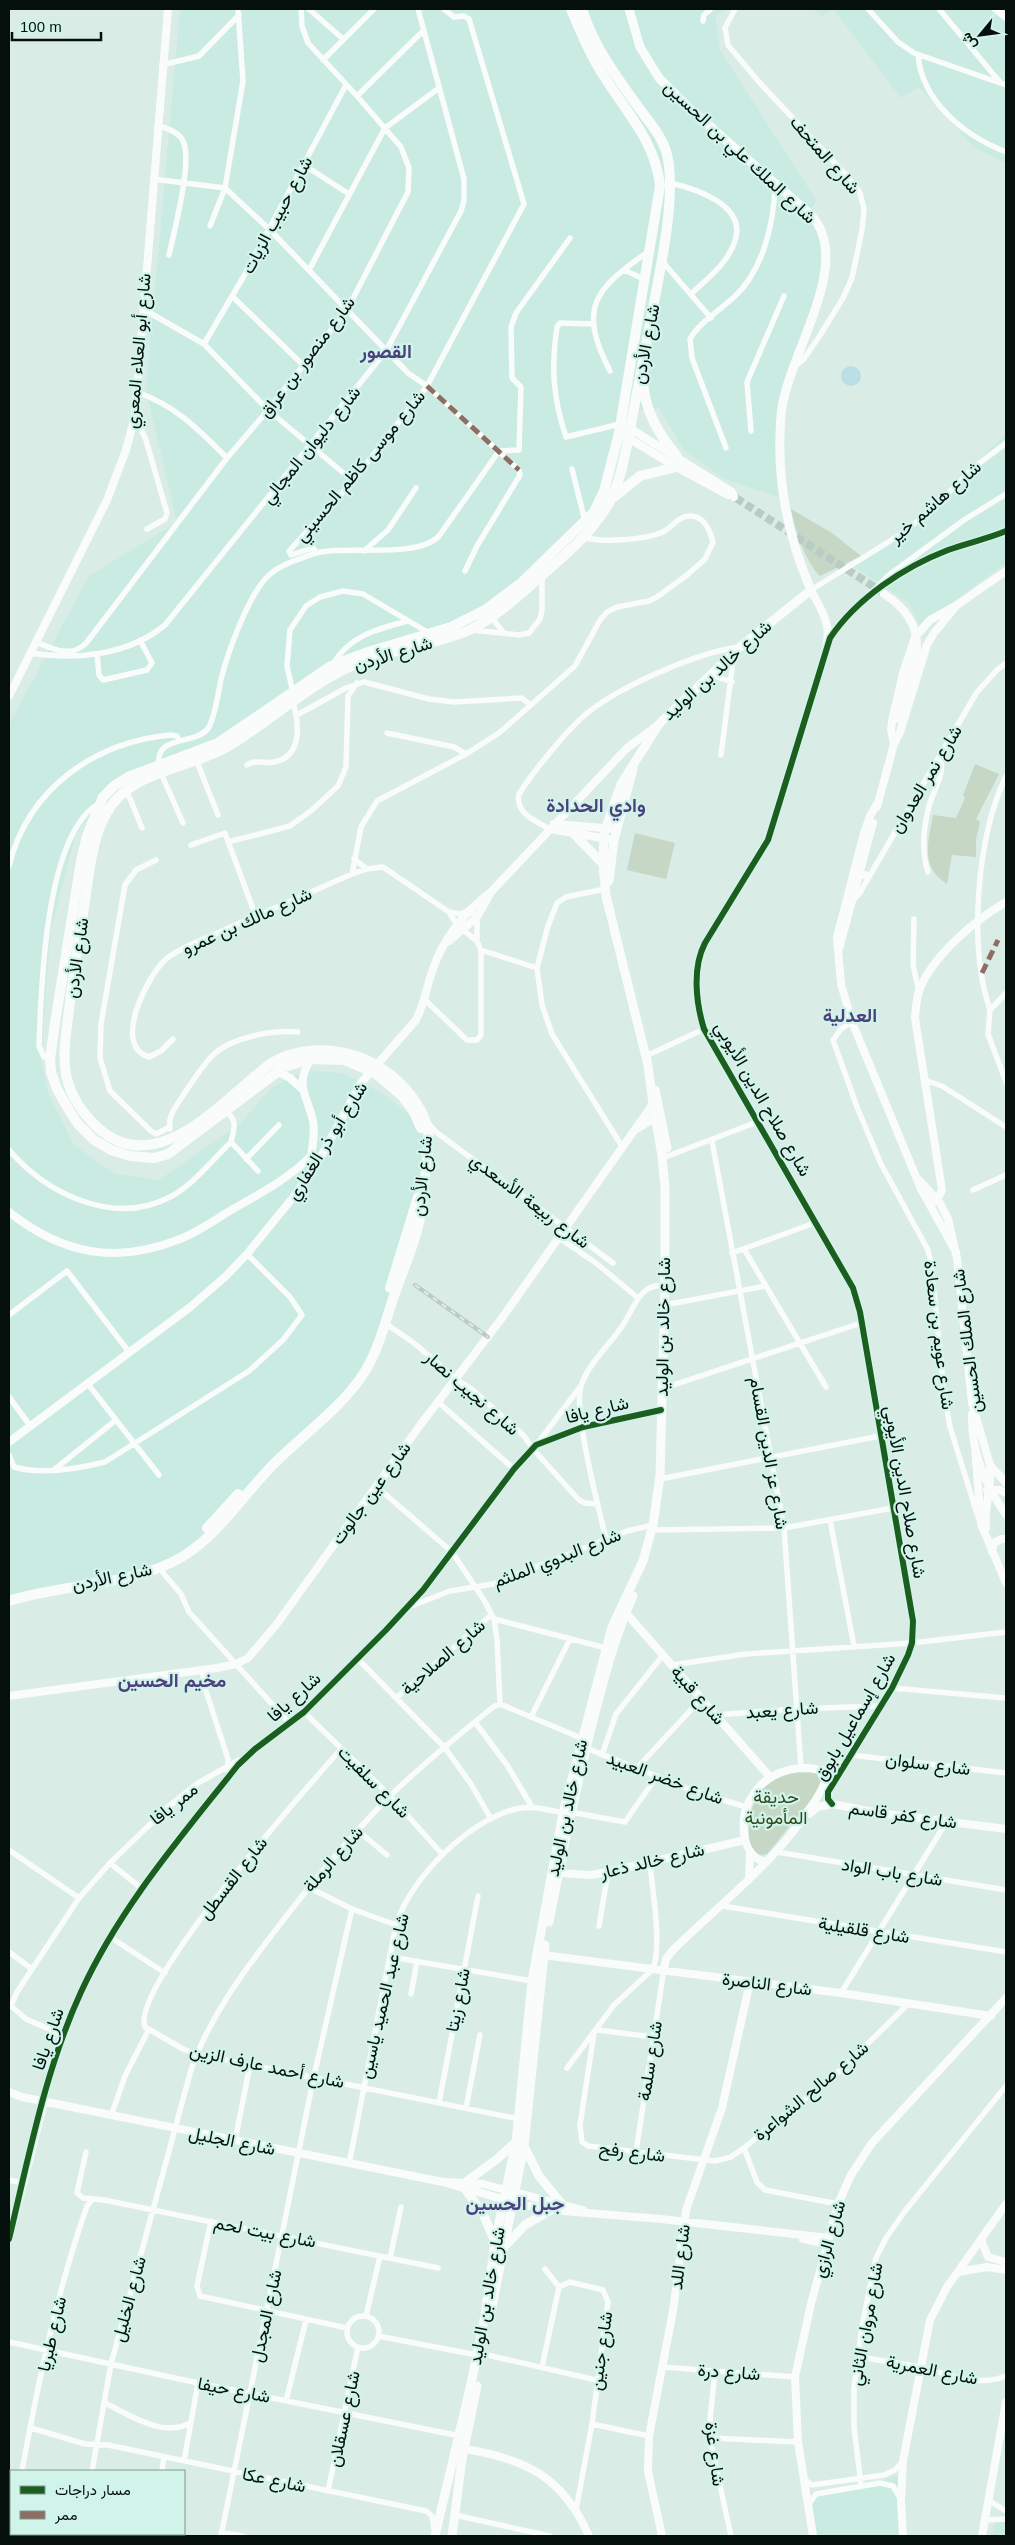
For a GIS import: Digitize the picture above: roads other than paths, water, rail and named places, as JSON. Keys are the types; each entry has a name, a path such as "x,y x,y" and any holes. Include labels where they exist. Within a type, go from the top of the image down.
{"highway":[{"name":"شارع الأردن","path":"9,1594 143,1568 165,1560 184,1548 207,1528 271,1458 337,1398 357,1374 371,1349 399,1273 422,1206 429,1143 426,1121 413,1098 380,1067 364,1058 346,1053 305,1052 287,1055 275,1061 216,1109 173,1138 144,1147 119,1144 90,1121 70,1093 64,1073 64,1040 70,961 81,861 87,836 99,804 119,782 160,768 218,743 293,697 358,662 470,630 492,618 582,537 610,502 617,484 650,249 660,192 656,163 640,129 600,70 571,9"},
{"name":"شارع الأردن","path":"399,1273 418,1198 422,1148 419,1121 402,1096 375,1073 344,1060 311,1059 288,1065 277,1071 226,1112 168,1154 154,1158 120,1153 94,1140 78,1124 57,1089 51,1072 50,1059 91,862 103,818 112,804 160,768 197,762 230,746 332,666 351,657 456,625 485,610 521,583 586,521 601,498 624,430 643,362 661,259 671,183 668,159 661,140 602,57 588,29 582,9"},
{"path":"643,362 643,389 650,416 659,434 678,456"},
{"path":"610,502 640,476 676,467"},
{"name":"شارع الأردن","path":"9,1601 42,1591 104,1582 159,1568 186,1554 206,1538 278,1459 341,1402 368,1366 376,1350 393,1289"}],"main road":[{"name":"شارع الملك علي بن الحسين","path":"629,9 640,47 659,78 689,108 815,219 823,233 827,250 825,279 793,367 784,395 781,414 780,470 788,520 811,590"},
{"name":"شارع خالد بن الوليد","path":"435,2535 440,2508 480,2354 516,2193 520,2144 544,1955 567,1812 612,1650 649,1562 665,1478 670,1304 668,1156 646,1056 611,921 603,864 605,828 621,784 659,724 737,650 811,590"},
{"name":"شارع خالد بن الوليد","path":"611,921 609,873 616,829 634,762"},
{"path":"575,835 603,864"},
{"name":"شارع خالد بن الوليد","path":"452,2536 495,2242 506,2190 520,2144 520,2119 532,1981 581,1738 612,1627 643,1561 655,1528 660,1476 665,1286 665,1188 658,1115"},
{"path":"495,2242 484,2216 466,2186 520,2144 539,2176 561,2203"},
{"path":"505,2246 525,2224 551,2210"},
{"path":"440,2508 449,2507 456,2514"}],"street":[{"name":"شارع أبو العلاء المعري","path":"9,696 107,500 126,450 135,416 157,125 168,9"},
{"name":"شارع منصور بن عراق","path":"66,655 87,642 226,458 268,410 347,310 408,192 408,162 401,147 323,60 305,37 301,9"},
{"path":"310,9 343,40"},
{"path":"323,60 374,9"},
{"name":"شارع دليوان المجالي","path":"30,654 97,654 140,640 164,625 311,446 386,351 438,257 464,201 464,179 418,9"},
{"path":"444,9 454,17 464,16 469,19 524,204 428,386 520,470 520,475 477,546 465,571"},
{"path":"703,21 705,13 710,9"},
{"name":"شارع المتحف","path":"735,9 724,28 728,45 759,82 848,177 858,190 864,204 862,230 850,286 803,360 793,367"},
{"path":"868,9 898,42 918,55 1003,84"},
{"path":"939,9 1003,84"},
{"path":"996,9 1006,17"},
{"path":"162,65 199,56 239,12"},
{"path":"210,226 226,188 243,81 239,12"},
{"path":"357,96 424,32"},
{"path":"918,55 921,78 943,109 978,138 1006,152"},
{"name":"شارع حبيب الزيات","path":"204,344 270,230 346,85"},
{"path":"309,270 385,128 439,88"},
{"path":"157,125 171,131 184,141 185,182 169,256"},
{"path":"304,165 349,194"},
{"path":"153,178 226,188"},
{"path":"671,183 693,189 713,199 730,212 734,222 736,238 728,256 691,294"},
{"path":"726,448 692,358 691,337 738,293 755,268 769,228 775,185"},
{"name":"شارع موسى كاظم الحسيني","path":"160,768 160,752 180,741 197,736 208,729 226,659 257,591 266,578 288,563 317,553 315,548 291,555 289,551 353,481 428,386 408,373 270,230 226,188"},
{"path":"499,451 519,450 521,387 512,380 511,369 514,319 570,238"},
{"path":"610,371 597,344 593,324 594,306 600,292 650,249"},
{"path":"661,259 711,318"},
{"path":"624,270 646,280"},
{"path":"232,296 303,365"},
{"path":"751,431 747,382 784,296"},
{"path":"143,309 204,344 268,410 353,481"},
{"path":"593,324 560,323 557,326 554,388 566,438 624,430 678,456 732,492 735,497 676,467 624,430"},
{"path":"137,392 160,400 172,408 203,434 226,458"},
{"path":"135,416 146,440 167,514 165,519 147,529"},
{"name":"شارع هاشم خير","path":"811,590 844,572 904,532 928,513 973,468 1006,443"},
{"path":"317,553 415,546 436,540 499,451"},
{"path":"572,470 586,521"},
{"path":"363,551 392,526 416,488"},
{"path":"869,595 902,566 964,520 1006,494"},
{"path":"352,874 361,827 376,802 466,754 499,733 529,704 575,666 600,620 607,612 617,607 649,602 658,597 705,559 713,542 706,524 693,516 681,519 658,534 616,541 596,541 582,537"},
{"name":"شارع صلاح الدين الأيوبي","path":"912,1643 913,1622 856,1298 849,1278 704,1029 698,991 701,951 768,840 830,638 869,595 904,573 949,550 1006,531"},
{"path":"902,566 904,573"},
{"name":"شارع الملك الحسين","path":"894,744 891,730 911,645 924,626 943,611 958,605 1006,571"},
{"path":"470,630 523,635 537,625 542,610 542,575"},
{"path":"811,590 822,612 830,638"},
{"path":"247,765 253,762 274,762 287,756 297,736 296,715 287,666 290,630 300,612 312,601 331,593 343,591 364,594 430,633"},
{"path":"884,594 900,604 908,615 916,631 917,640 913,663 898,718 894,744"},
{"name":"شارع الملك الحسين","path":"958,605 934,633 921,659 877,804 870,816 837,937 843,996 852,1022 918,1178 948,1219 956,1252 972,1403 990,1465 1006,1483"},
{"path":"492,618 504,633"},
{"path":"332,666 342,649 363,634 408,621"},
{"path":"924,626 934,633"},
{"path":"97,654 98,675 103,680 148,670 152,663 140,640"},
{"name":"شارع دليوان المجالي","path":"36,642 66,655"},
{"path":"614,840 575,835 540,823 522,812 518,803 519,794 586,715 614,696 695,656 737,650 721,755"},
{"name":"شارع نمر العدوان","path":"853,900 860,894 868,876 978,692 997,670 1006,664"},
{"path":"711,675 732,682"},
{"path":"296,715 358,683 370,682 429,699 454,702 522,698 529,704"},
{"path":"228,842 290,826 312,810 338,786 346,767 348,696 358,683"},
{"name":"شارع أبو ذر الغفاري","path":"9,1442 206,1294 247,1254 295,1195 319,1160 361,1083 416,1020 435,964 446,943 460,927 469,910 491,892 627,748 659,724"},
{"path":"387,733 454,747 466,754"},
{"path":"9,866 15,848 36,807 79,765 129,741 171,735 177,736 180,741"},
{"path":"928,872 923,851 923,837 929,806 942,764 940,757"},
{"path":"197,762 218,814"},
{"path":"160,768 183,823"},
{"path":"1006,776 991,814 985,839 978,919 984,981 990,1010 988,1034 1006,1082"},
{"path":"127,791 142,828"},
{"path":"50,1059 44,1057 39,1046 42,974 47,933 58,878 70,840 82,817 99,804"},
{"path":"552,826 616,829"},
{"path":"191,845 225,834 256,917"},
{"path":"354,859 368,868 383,867 449,912 460,927 477,941"},
{"path":"156,860 136,870 125,885 101,1024 100,1058 107,1085 116,1098 150,1131 156,1134 170,1127"},
{"name":"شارع مالك بن عمرو","path":"173,1039 162,1051 149,1057 142,1054 133,1040 132,1022 142,997 157,970 166,959 190,945 368,868"},
{"path":"856,873 868,876"},
{"name":"شارع الملك الحسين","path":"838,953 853,900 856,873"},
{"path":"605,889 566,897 557,903 548,926 537,968 542,1005 554,1039 622,1148"},
{"name":"شارع أبو ذر الغفاري","path":"460,927 476,917 491,892"},
{"path":"919,992 940,959 978,919 1006,902"},
{"path":"424,999 460,1036 474,1041 482,1032 481,950 477,941 476,917 469,910 462,914 449,912"},
{"path":"914,919 913,965 919,992 915,1018 948,1219"},
{"path":"481,950 537,968"},
{"path":"990,1010 1006,993"},
{"name":"شارع عويم بن سعادة","path":"852,1022 841,1029 833,1040 857,1108 881,1164 928,1250 931,1263 944,1392 950,1427 981,1524"},
{"path":"646,1056 704,1029"},
{"path":"173,1138 169,1122 176,1107 202,1068 219,1050 254,1036 281,1031 298,1032"},
{"path":"9,1212 38,1233 66,1245 96,1253 125,1252 171,1242 193,1232 293,1173 311,1156 314,1126 302,1089 302,1073 311,1059"},
{"path":"277,1071 290,1078 302,1089"},
{"path":"924,1080 942,1086 1006,1127"},
{"name":"شارع عين جالوت","path":"9,1696 62,1687 202,1670 236,1664 248,1658 260,1645 559,1238 655,1101"},
{"path":"9,1150 48,1184 64,1193 100,1206 122,1210 154,1204 187,1186 231,1142 235,1122 232,1116 226,1112"},
{"name":"شارع عين جالوت","path":"635,1130 658,1115"},
{"name":"شارع ربيعة الأسعدي","path":"426,1121 446,1140 613,1264"},
{"path":"668,1156 712,1141 757,1122"},
{"path":"246,1159 279,1125"},
{"path":"429,1143 446,1140"},
{"name":"شارع عز الدين القسام","path":"712,1141 784,1528 801,1768"},
{"path":"231,1142 258,1171"},
{"path":"974,1190 1006,1175"},
{"path":"932,1199 941,1180"},
{"path":"932,1199 942,1190"},
{"name":"شارع الملك الحسين","path":"932,1199 956,1252"},
{"path":"732,1253 817,1222"},
{"path":"559,1238 596,1263 638,1298 652,1286 665,1286"},
{"path":"744,1249 826,1387"},
{"path":"9,1455 14,1467 33,1471 54,1470 105,1462 135,1445 249,1371 302,1318 301,1309 247,1254"},
{"path":"9,1315 67,1270 129,1352"},
{"path":"670,1304 765,1286"},
{"name":"شارع يافا","path":"583,1427 581,1386 592,1364 624,1324 638,1298"},
{"name":"شارع نجيب نصار","path":"385,1323 414,1342 473,1390 524,1436 579,1500 585,1503 598,1504"},
{"path":"667,1387 861,1323"},
{"path":"88,1384 159,1476"},
{"path":"534,1447 581,1386"},
{"path":"9,1397 31,1427"},
{"path":"438,1402 514,1468"},
{"path":"972,1403 981,1524 992,1554 1006,1583"},
{"name":"شارع يافا","path":"44,2102 63,2034 82,1991 110,1937 141,1888 247,1755 304,1712 405,1609 452,1552 514,1468 534,1447 583,1427 661,1410"},
{"path":"54,1470 116,1420"},
{"path":"583,1427 606,1539"},
{"path":"665,1478 880,1436"},
{"path":"975,1447 981,1471 1006,1515"},
{"path":"987,1540 985,1509 990,1489 990,1465"},
{"path":"376,1487 452,1552 492,1617 500,1704 581,1738"},
{"path":"978,1498 982,1492 990,1489 1006,1493"},
{"name":"شارع البدوي الملثم","path":"405,1609 439,1594 493,1584 606,1539 655,1528 784,1528 893,1508"},
{"path":"830,1520 854,1646"},
{"path":"992,1554 994,1543 1001,1539 1006,1539"},
{"path":"159,1568 182,1594 189,1612 290,1724"},
{"name":"شارع قبية","path":"626,1613 770,1777"},
{"path":"492,1617 606,1648"},
{"name":"شارع الصلاحية","path":"396,1698 492,1617"},
{"path":"672,1665 694,1660 854,1646 912,1643 1006,1632"},
{"path":"531,1717 570,1638"},
{"name":"شارع إسماعيل بابوق","path":"832,1804 828,1799 828,1792 892,1688 912,1643"},
{"path":"602,1755 616,1714 663,1655"},
{"path":"357,1658 445,1748 471,1784 491,1819"},
{"path":"202,1670 205,1688 228,1759 228,1778"},
{"path":"892,1688 1006,1698"},
{"path":"637,1768 701,1699"},
{"name":"شارع الرملة","path":"175,2130 196,2054 249,1965 308,1887 357,1830 390,1796 475,1722 500,1704"},
{"name":"شارع يعبد","path":"715,1715 796,1709 880,1706"},
{"name":"شارع سلفيت","path":"304,1712 390,1796 442,1854"},
{"path":"475,1722 506,1765 532,1807"},
{"name":"شارع خضر العبيد","path":"586,1748 657,1776 746,1807"},
{"name":"شارع القسطل","path":"148,2031 143,2019 165,1972 210,1905 274,1825 341,1749"},
{"name":"ممر يافا","path":"63,2034 26,2019 11,2006 32,1969 79,1898 110,1863 168,1807 198,1784 247,1755"},
{"name":"شارع سلوان","path":"851,1755 1006,1773"},
{"name":"شارع إسماعيل بابوق","path":"770,1777 801,1768 820,1770 843,1765"},
{"name":"شارع إسماعيل بابوق","path":"664,1969 666,1958 673,1950 723,1906 777,1852 804,1818 825,1784 820,1770"},
{"name":"شارع عبد الحميد ياسين","path":"349,2164 396,1925 400,1914 419,1881 442,1854 491,1819 512,1811 532,1807 625,1822 657,1776"},
{"path":"765,1862 755,1857 750,1851 745,1840 744,1823 746,1807 758,1788 770,1777"},
{"name":"شارع كفر قاسم","path":"804,1818 818,1808 832,1804 1006,1829"},
{"path":"840,1993 947,1821"},
{"path":"357,1830 387,1855"},
{"name":"شارع خالد ذعار","path":"558,1874 591,1875 608,1872 745,1840"},
{"path":"9,1850 79,1898"},
{"path":"749,1879 750,1851"},
{"name":"شارع باب الواد","path":"777,1852 1006,1890"},
{"path":"110,1863 141,1888"},
{"path":"567,2068 620,1998 653,1968 656,1957 656,1940 650,1863"},
{"path":"599,1926 608,1872"},
{"path":"308,1887 352,1909 396,1925"},
{"name":"شارع زيتا","path":"439,2103 478,1896"},
{"name":"شارع قلقيلية","path":"723,1906 879,1933 1006,1952"},
{"name":"شارع المجدل","path":"221,2535 232,2472 314,2076 352,1909"},
{"path":"110,1937 165,1972"},
{"path":"9,1952 32,1969"},
{"name":"شارع الناصرة","path":"544,1955 840,1993 991,2016"},
{"path":"391,1957 532,1981"},
{"path":"411,1994 417,1961"},
{"name":"شارع سلمة","path":"636,2152 664,1969"},
{"name":"شارع اللد","path":"662,2536 648,2471 649,2436 664,2367 688,2204 704,2161 729,2081 750,1982"},
{"name":"شارع الرازي","path":"813,2536 802,2477 798,2442 795,2377 838,2204 851,2175 872,2143 1006,1998"},
{"name":"شارع صالح الشواعرة","path":"704,2161 725,2159 744,2148 843,2068 908,2004"},
{"path":"110,2116 123,2081 148,2031"},
{"name":"شارع أحمد عارف الزين","path":"148,2031 196,2054 314,2076 520,2119"},
{"path":"596,2031 654,2037"},
{"name":"شارع رفح","path":"596,2031 580,2125 580,2139 588,2146 704,2161"},
{"path":"466,2108 480,2035"},
{"path":"235,2141 250,2065"},
{"name":"شارع مروان الثاني","path":"860,2482 854,2410 858,2357 872,2271 882,2243 905,2211 1006,2086"},
{"name":"شارع الجليل","path":"9,2092 22,2097 175,2130 443,2182 506,2190 561,2203 587,2212"},
{"name":"شارع الجليل","path":"9,2097 22,2097"},
{"path":"9,2239 44,2102"},
{"name":"شارع الخليل","path":"92,2470 111,2364 175,2130"},
{"path":"744,2148 757,2182 765,2190 838,2204"},
{"path":"86,2152 77,2192 83,2198 92,2200"},
{"path":"9,2180 23,2183"},
{"name":"شارع الجليل","path":"466,2186 514,2203 551,2210 587,2212"},
{"name":"شارع بيت لحم","path":"92,2200 104,2200 438,2268"},
{"name":"شارع طبريا","path":"22,2470 30,2428 72,2252 87,2206 92,2200"},
{"path":"903,2536 901,2500 903,2462 920,2367 933,2313 958,2272 1006,2204"},
{"path":"390,2258 401,2207"},
{"path":"587,2212 828,2241"},
{"path":"211,2222 198,2277 197,2286 200,2296 266,2313 348,2328"},
{"path":"981,2240 988,2257 1006,2262"},
{"path":"366,2316 380,2256"},
{"path":"958,2272 987,2266 1006,2270"},
{"path":"542,2367 559,2287 545,2269"},
{"name":"شارع جنين","path":"559,2287 570,2282 597,2288 606,2293 608,2302 596,2380 592,2424 576,2510"},
{"path":"366,2316 376,2323 378,2336 371,2346 358,2347 349,2340 348,2328 352,2320 366,2316"},
{"path":"286,2401 306,2320"},
{"path":"378,2336 480,2354 596,2380"},
{"name":"شارع حيفا","path":"9,2342 198,2383 460,2436"},
{"name":"شارع عسقلان","path":"328,2491 358,2347"},
{"name":"شارع العمرية","path":"858,2357 920,2367 976,2380 992,2380 1006,2376"},
{"name":"شارع درة","path":"664,2367 795,2377"},
{"name":"شارع غزة","path":"715,2371 710,2438 731,2536"},
{"path":"184,2461 198,2383"},
{"path":"982,2536 1006,2402"},
{"path":"105,2403 156,2427 177,2429 190,2423"},
{"path":"592,2424 649,2436"},
{"name":"شارع عكا","path":"30,2428 84,2444 97,2444 164,2457 426,2511 432,2516 435,2535"},
{"path":"710,2438 798,2442"},
{"path":"465,2449 503,2456 524,2463 555,2486 576,2510 589,2536"},
{"path":"162,2470 164,2457"},
{"path":"808,2506 816,2494 892,2472 903,2462"},
{"path":"802,2477 809,2484 818,2486 860,2482 889,2484 895,2488 901,2500"},
{"path":"988,2500 1006,2511"},
{"path":"456,2514 537,2535 550,2536"},
{"path":"985,2520 1006,2519"},
{"path":"221,2535 243,2536"}],"water":[{"path":"851,366 858,369 861,376 858,383 851,386 844,383 841,376 844,369"}],"tunnel":[{"path":"736,498 882,592"}],"railway":[{"path":"415,1285 488,1337"}],"district":[{"name":"القصور","path":"386,351"},
{"name":"وادي الحدادة","path":"596,805"},
{"name":"العدلية","path":"850,1015"},
{"name":"مخيم الحسين","path":"172,1680"},
{"name":"جبل الحسين","path":"515,2203"}],"park label":[{"name":"حديقة المأمونية","path":"776,1807"}]}
